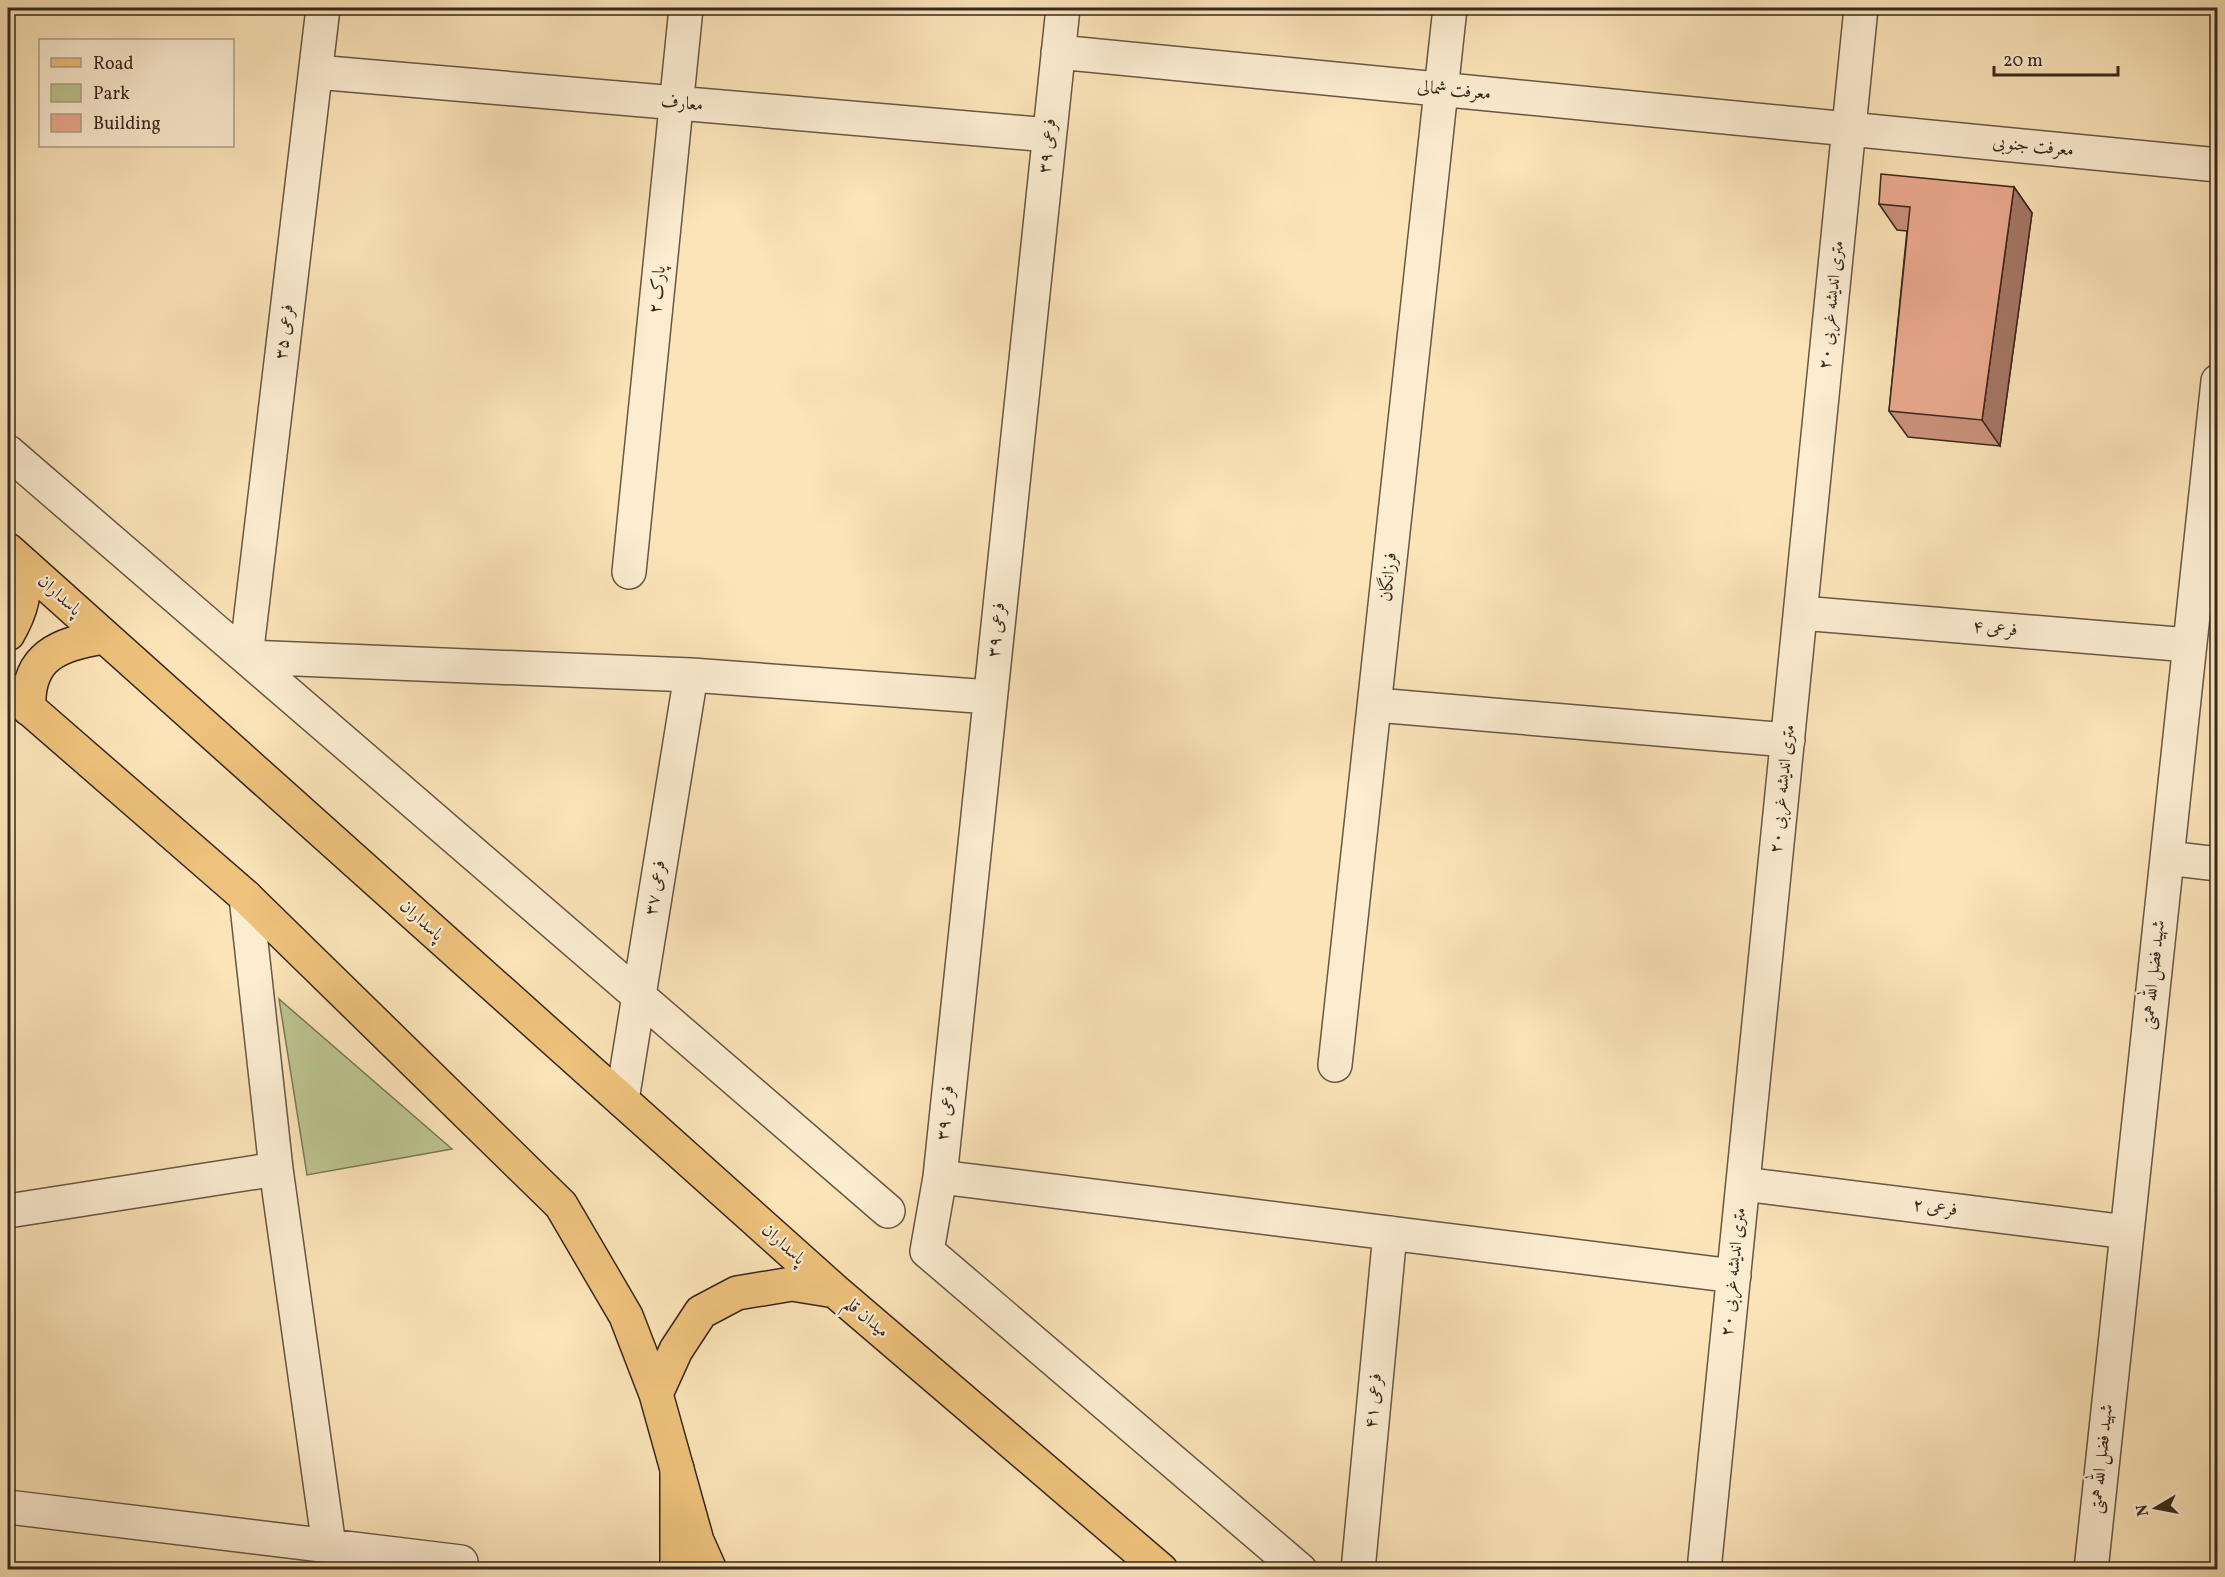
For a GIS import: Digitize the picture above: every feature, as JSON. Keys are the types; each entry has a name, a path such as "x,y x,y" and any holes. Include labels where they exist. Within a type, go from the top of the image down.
{"main road":[{"path":"8,634 20,614 24,591 16,558"},
{"name":"پاسداران","path":"16,558 835,1291"},
{"path":"104,637 73,642 47,656 32,677 28,692 18,700 246,897 561,1205 626,1316 656,1394 696,1541 710,1569"},
{"name":"میدان قلم","path":"656,1394 676,1350 701,1312 737,1293 792,1284 835,1291 1161,1569"},
{"path":"677,1469 677,1569"}],"street":[{"name":"فرعی ۳۵","path":"246,657 322,8"},
{"name":"پارک ۲","path":"629,572 687,8"},
{"name":"فرعی ۳۹","path":"1063,8 940,1177 927,1251 1300,1569"},
{"name":"فرزانگان","path":"1335,1065 1376,705 1450,8"},
{"name":"۲۰ متری اندیشه غربی","path":"1704,1569 1861,8"},
{"name":"معرفت شمالی","path":"1058,52 1849,129"},
{"name":"معارف","path":"316,72 1049,135"},
{"name":"معرفت جنوبی","path":"1849,129 2217,165"},
{"name":"شهید فضل الله همتی","path":"2091,1569 2217,381"},
{"path":"8,452 888,1211"},
{"name":"فرعی ۴","path":"1801,614 2189,645"},
{"path":"246,657 691,675 990,697"},
{"name":"فرعی ۳۷","path":"622,1100 691,675"},
{"path":"1376,705 1788,740"},
{"path":"2167,858 2217,864"},
{"path":"246,897 276,1169 329,1546"},
{"path":"8,1211 276,1169"},
{"path":"940,1177 1734,1276"},
{"name":"فرعی ۲","path":"1743,1184 2127,1232"},
{"name":"فرعی ۴۱","path":"1358,1569 1390,1233"},
{"path":"8,1507 461,1562"}],"green space":[{"path":"279,999 452,1149 307,1175"}],"building":[{"path":"1881,174 2014,187 1982,420 1889,411 1910,207 1879,204"}]}
